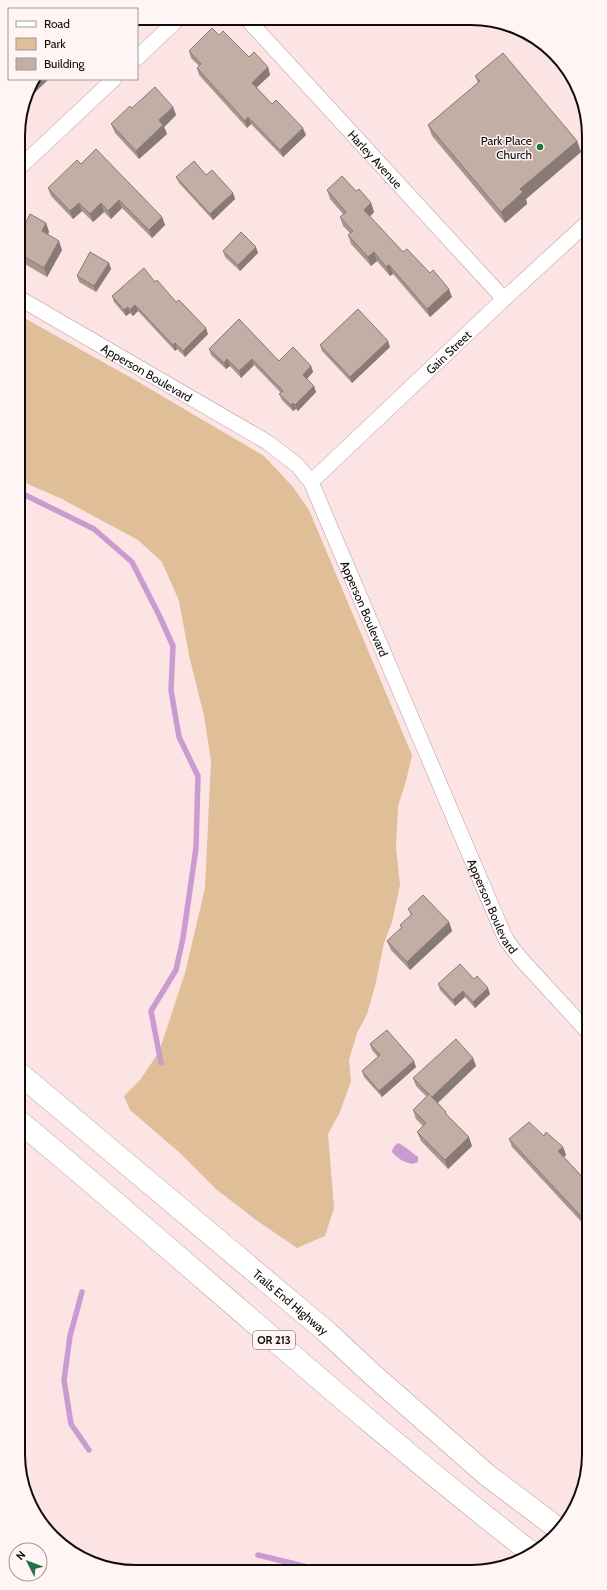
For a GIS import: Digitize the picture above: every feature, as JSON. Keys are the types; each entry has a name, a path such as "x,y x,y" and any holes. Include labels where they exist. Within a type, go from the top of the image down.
{"highway":[{"name":"Trails End Highway","path":"25,1078 328,1333 373,1375 487,1475 555,1526"},
{"name":"OR 213","path":"25,1126 86,1176 420,1464 527,1549"}],"street":[{"path":"138,57 172,25"},
{"name":"Harley Avenue","path":"253,25 504,299"},
{"path":"25,163 113,80"},
{"name":"Gain Street","path":"311,482 504,299 582,228"},
{"name":"Apperson Boulevard","path":"25,302 267,442 297,465 311,482 500,928 514,950 582,1025"}],"green space":[{"path":"25,318 135,380 264,456 293,487 309,510 412,755 398,806 396,848 400,885 392,922 384,943 375,986 367,1014 357,1033 349,1060 351,1081 340,1112 328,1134 334,1208 325,1236 297,1248 256,1220 216,1189 180,1153 130,1110 124,1096 140,1080 159,1052 185,973 205,888 211,761 204,716 189,655 179,601 162,562 138,540 62,499 25,482"}],"shaded area":[{"path":"398,1143 418,1157 418,1162 412,1164 409,1163 401,1160 394,1154 392,1152 393,1149"}],"building":[{"path":"212,28 219,35 223,31 249,57 254,52 268,67 252,83 272,104 276,100 303,128 280,150 248,117 245,121 197,68 201,64 189,51"},
{"name":"Park Place Church","path":"503,53 577,141 520,189 523,192 501,212 428,125 480,81 475,76"},
{"path":"155,87 173,107 159,120 163,125 136,151 111,124 130,106 132,108"},
{"path":"96,149 162,217 149,230 119,200 108,211 101,203 90,214 79,203 70,211 48,188 77,160 81,164"},
{"path":"194,161 206,175 212,170 233,193 210,214 176,177"},
{"path":"342,176 356,191 359,189 371,203 364,210 403,252 407,249 430,273 433,270 449,289 427,309 389,265 386,267 374,252 368,257 348,235 353,231 340,217 346,212 327,190"},
{"path":"30,214 46,223 42,231 59,241 44,268 25,257 26,222"},
{"path":"241,232 256,247 238,265 223,251"},
{"path":"90,252 109,263 94,286 77,276"},
{"path":"144,268 155,282 157,280 176,302 179,300 206,328 183,351 175,343 173,345 135,305 130,310 128,307 124,310 112,296"},
{"path":"358,309 388,341 350,377 320,345"},
{"path":"239,319 279,361 293,347 311,366 303,375 314,386 295,405 293,403 291,405 279,394 283,391 252,359 239,371 227,359 224,363 209,349"},
{"path":"423,895 449,922 407,962 387,941 402,927 400,925 412,914 408,909"},
{"path":"460,964 474,979 477,976 488,988 473,1002 463,991 453,1000 438,984"},
{"path":"387,1030 414,1061 379,1091 362,1071 380,1055 370,1044"},
{"path":"456,1039 473,1058 432,1097 413,1078"},
{"path":"429,1094 446,1112 445,1113 469,1137 445,1160 417,1132 426,1123 413,1110"},
{"path":"529,1122 544,1136 546,1132 563,1147 558,1151 582,1177 582,1218 509,1139"}],"waterway":[{"path":"25,495 94,529 132,562 173,646 171,690 179,737 198,776 196,848 183,938 176,970 151,1011 161,1063"},
{"path":"82,1292 70,1336 64,1380 71,1424 89,1450"},
{"path":"258,1555 299,1565"}],"place":[{"name":"Park Place Church","path":"540,147"}]}
